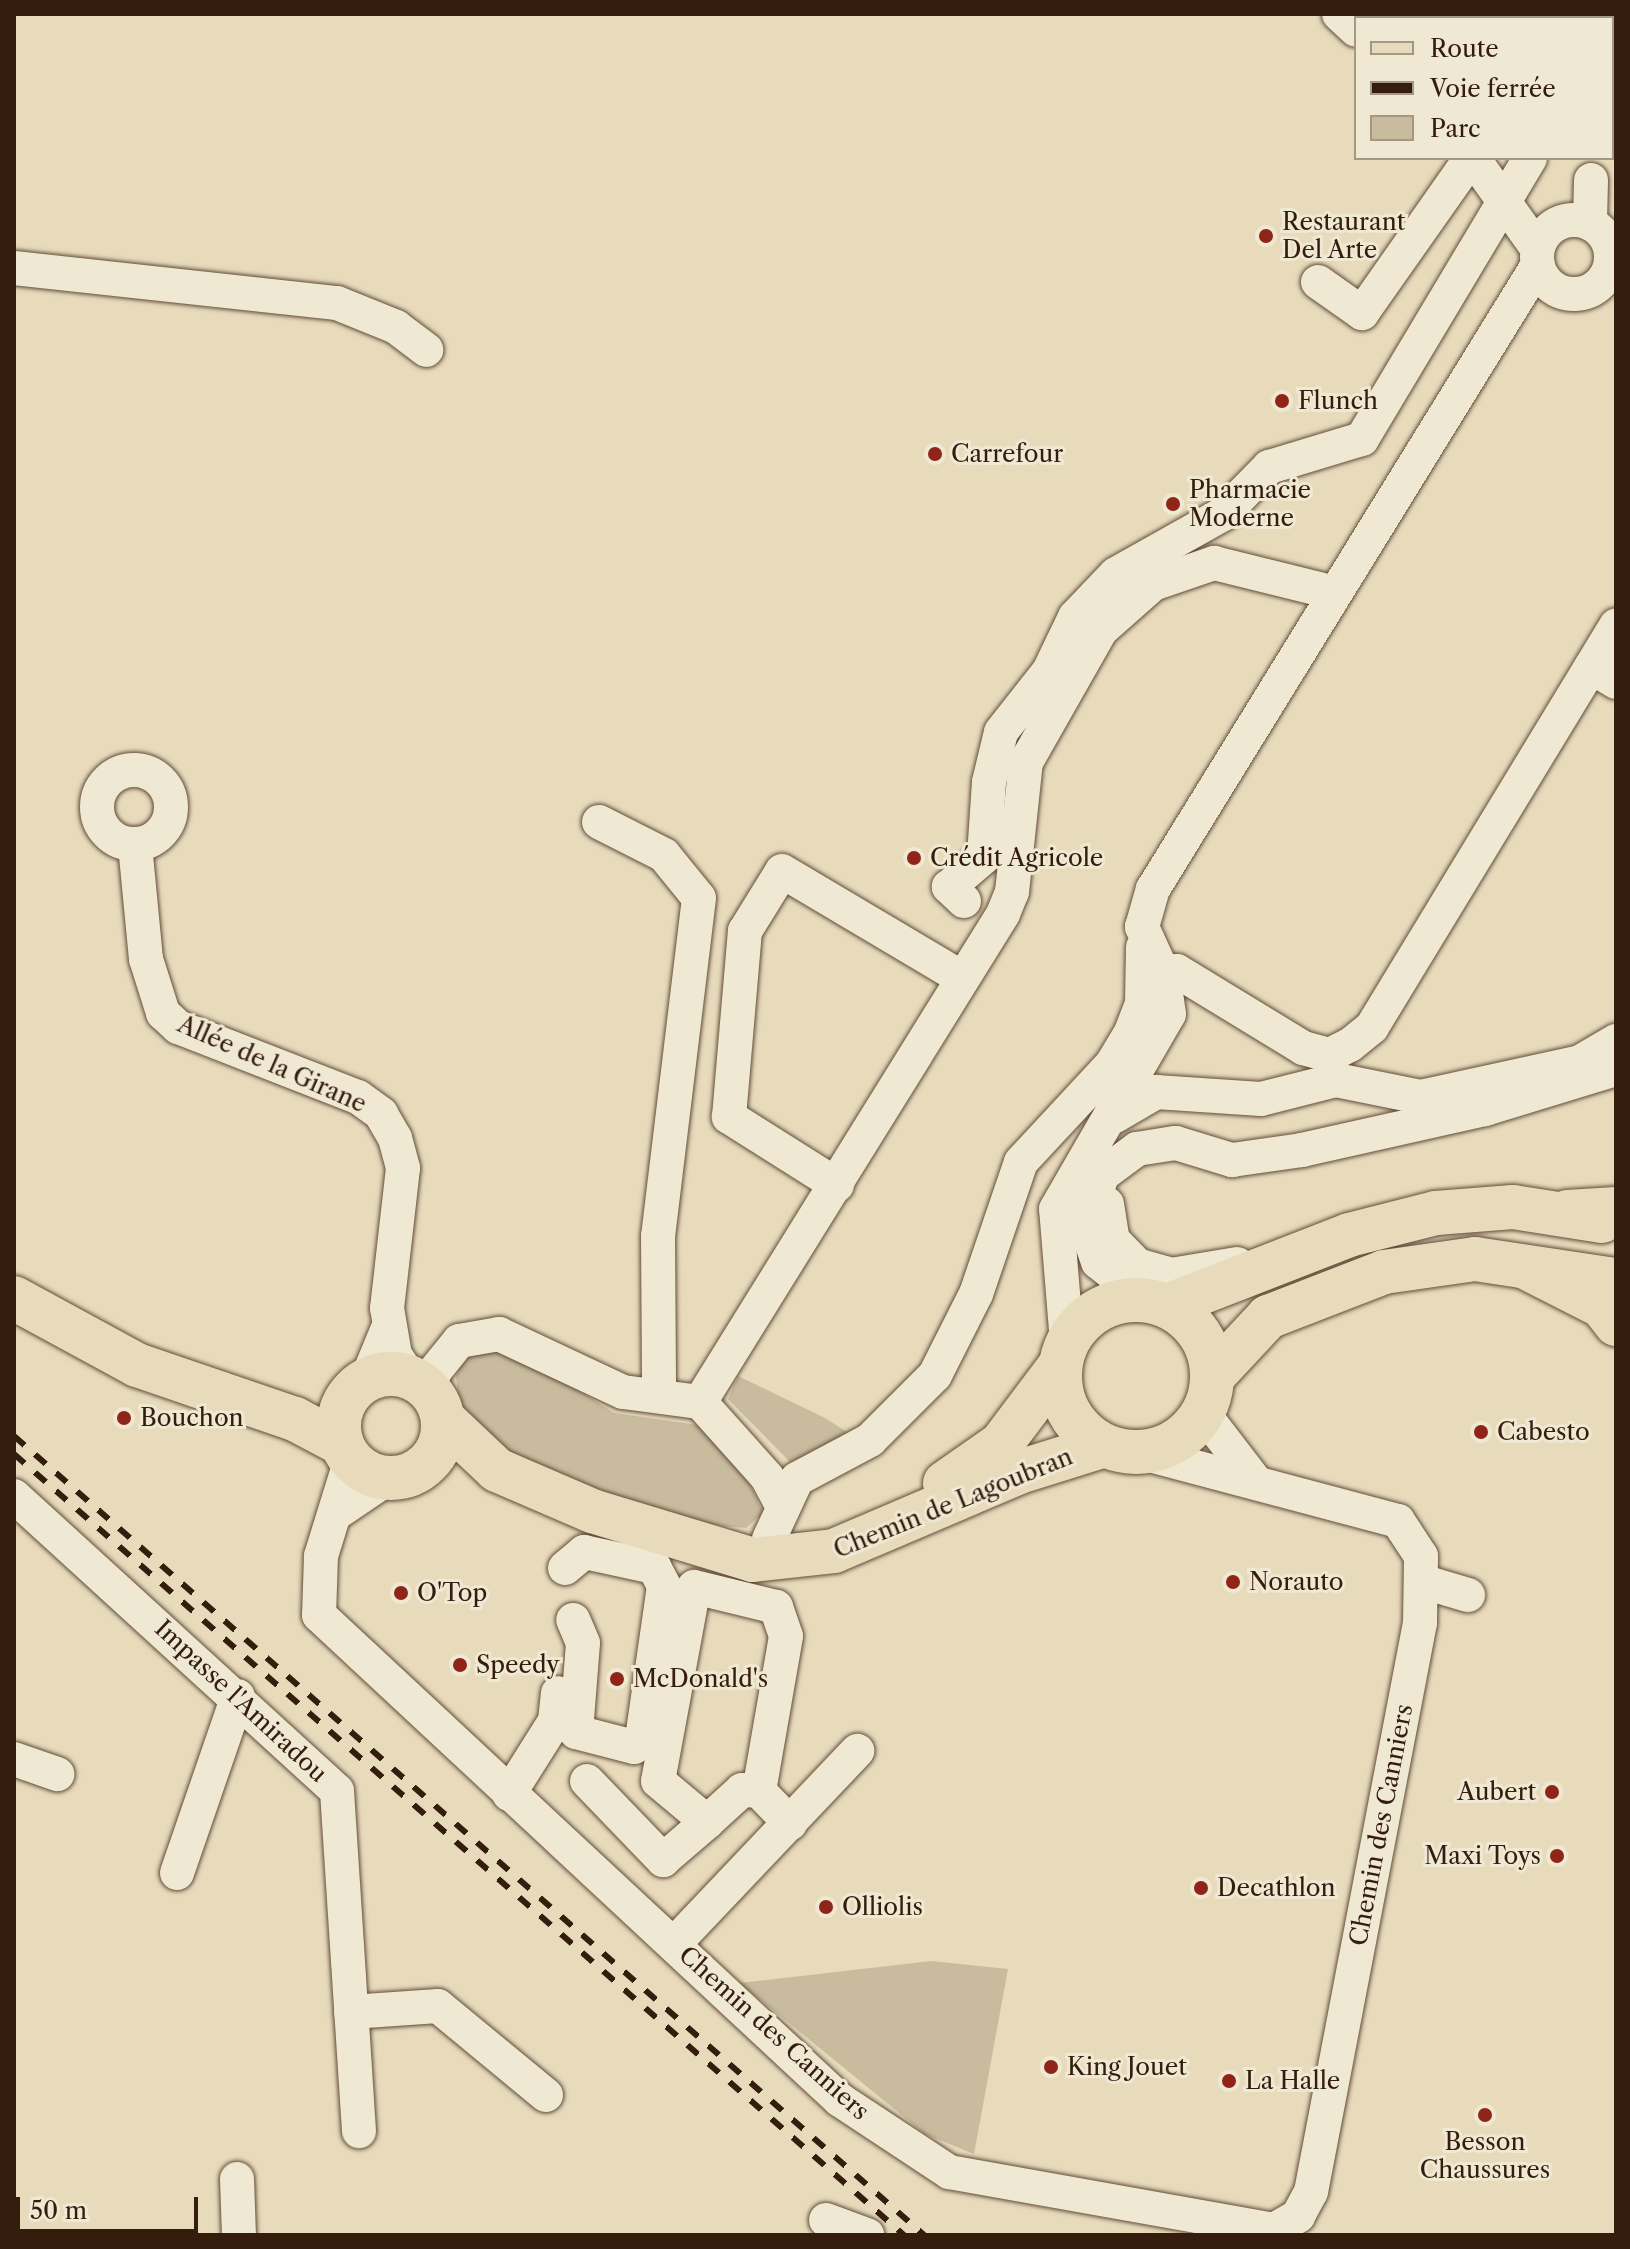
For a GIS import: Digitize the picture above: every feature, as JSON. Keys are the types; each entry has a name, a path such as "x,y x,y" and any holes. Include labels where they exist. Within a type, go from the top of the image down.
{"main road":[{"path":"1616,1209 1567,1212 1513,1207 1436,1213 1278,1261 1156,1303 1100,1308 1063,1354 1064,1404 1122,1450 1166,1447 1268,1317 1336,1286 1443,1262 1525,1267 1616,1280"},
{"path":"1567,1212 1616,1225"},
{"path":"1525,1267 1602,1306 1616,1324"},
{"name":"Chemin de Lagoubran","path":"14,1298 137,1365 295,1419 375,1463 497,1470"},
{"path":"1156,1303 1195,1327 1208,1394"},
{"name":"Chemin de Lagoubran","path":"710,1547 776,1523 852,1525 963,1472 1001,1444 1063,1354"},
{"name":"Chemin de Lagoubran","path":"399,1393 497,1470 592,1511 753,1560 806,1559 1122,1450"},
{"path":"295,1419 399,1393"},
{"path":"375,1463 399,1393"},
{"path":"375,1463 438,1448 399,1393"}],"street":[{"path":"1318,282 1362,313 1471,160"},
{"path":"1474,160 1509,195 1573,240 1609,272 1605,287 1558,291 1573,240 1582,181"},
{"path":"964,901 949,887 984,857 989,782 1001,732 1049,671 1075,617 1116,574 1223,514 1269,467 1362,439 1529,160"},
{"path":"776,1523 810,1466 870,1440 935,1375 976,1294 1021,1162 1112,1064 1131,1032 1142,1004 1142,927 1153,889 1335,593 1573,240"},
{"path":"14,268 337,303 386,321 426,350"},
{"path":"700,1402 837,1185 1012,892 1026,762 1101,630 1132,599 1180,571 1214,563 1335,593"},
{"path":"1261,577 1306,641"},
{"path":"1163,973 1177,971 1320,1054 1340,1052 1372,1027 1604,675 1616,625"},
{"path":"599,822 664,855 699,898 658,1236 659,1393"},
{"name":"Allée de la Girane","path":"135,845 146,959 163,1013 178,1027 358,1097 381,1114 395,1138 403,1168 388,1328 399,1393"},
{"path":"837,1185 729,1117 745,931 782,871 962,978"},
{"path":"1063,1354 1056,1209 1098,1131 1161,1038 1169,1014 1163,973 1142,927"},
{"path":"1098,1131 1156,1092 1261,1099 1336,1080 1420,1097 1580,1062 1616,1041"},
{"path":"1156,1303 1098,1262 1086,1227 1097,1183 1137,1149 1176,1143 1232,1160 1361,1140 1616,1069"},
{"path":"1121,1163 1106,1218 1113,1240 1137,1265 1171,1275 1278,1261"},
{"path":"399,1393 434,1372 459,1341 499,1334 611,1388 659,1393 700,1402 767,1477 776,1523"},
{"path":"1208,1394 1256,1482"},
{"name":"Chemin des Canniers","path":"375,1463 341,1510 306,1599 340,1640 675,1943 840,2100 949,2172 1254,2228 1274,2230 1294,2227 1311,2192 1399,1664 1424,1582 1411,1534 1398,1521 1348,1515 1256,1482 1122,1450"},
{"name":"Impasse l'Amiradou","path":"14,1496 238,1696 337,1791 344,1813 359,2131"},
{"path":"565,1568 584,1552 654,1567 664,1586 642,1739 634,1747 576,1732 583,1643 573,1620"},
{"path":"1424,1582 1468,1595"},
{"path":"707,1822 658,1781 694,1587 776,1607 786,1636 759,1791"},
{"path":"509,1794 555,1721 558,1693"},
{"path":"177,1873 238,1696"},
{"path":"675,1943 857,1751"},
{"path":"14,1759 57,1774"},
{"path":"587,1781 663,1860 742,1790 759,1791 790,1823"},
{"path":"351,2012 438,2006 546,2095"},
{"path":"237,2179 239,2235"},
{"path":"821,2230 867,2235"}],"green space":[{"path":"487,1346 522,1354 614,1413 705,1426 738,1458 763,1513 746,1528 675,1522 508,1452 459,1404 456,1376 464,1356"},
{"path":"738,1376 825,1418 852,1435 790,1462 728,1399"},
{"path":"931,1961 1008,1969 974,2154 925,2134 740,1983"}],"railway":[{"path":"14,1436 924,2235"},
{"path":"14,1454 904,2235"}],"place":[{"name":"Restaurant Del Arte","path":"1266,236"},
{"name":"Flunch","path":"1282,401"},
{"name":"Carrefour","path":"935,454"},
{"name":"Pharmacie Moderne","path":"1173,504"},
{"name":"Crédit Agricole","path":"914,858"},
{"name":"Bouchon","path":"124,1418"},
{"name":"Cabesto","path":"1481,1432"},
{"name":"Norauto","path":"1233,1582"},
{"name":"O'Top","path":"401,1593"},
{"name":"Speedy","path":"460,1665"},
{"name":"McDonald's","path":"617,1679"},
{"name":"Aubert","path":"1552,1792"},
{"name":"Maxi Toys","path":"1557,1856"},
{"name":"Decathlon","path":"1201,1888"},
{"name":"Olliolis","path":"826,1907"},
{"name":"King Jouet","path":"1051,2067"},
{"name":"La Halle","path":"1229,2081"},
{"name":"Besson Chaussures","path":"1485,2115"}]}
